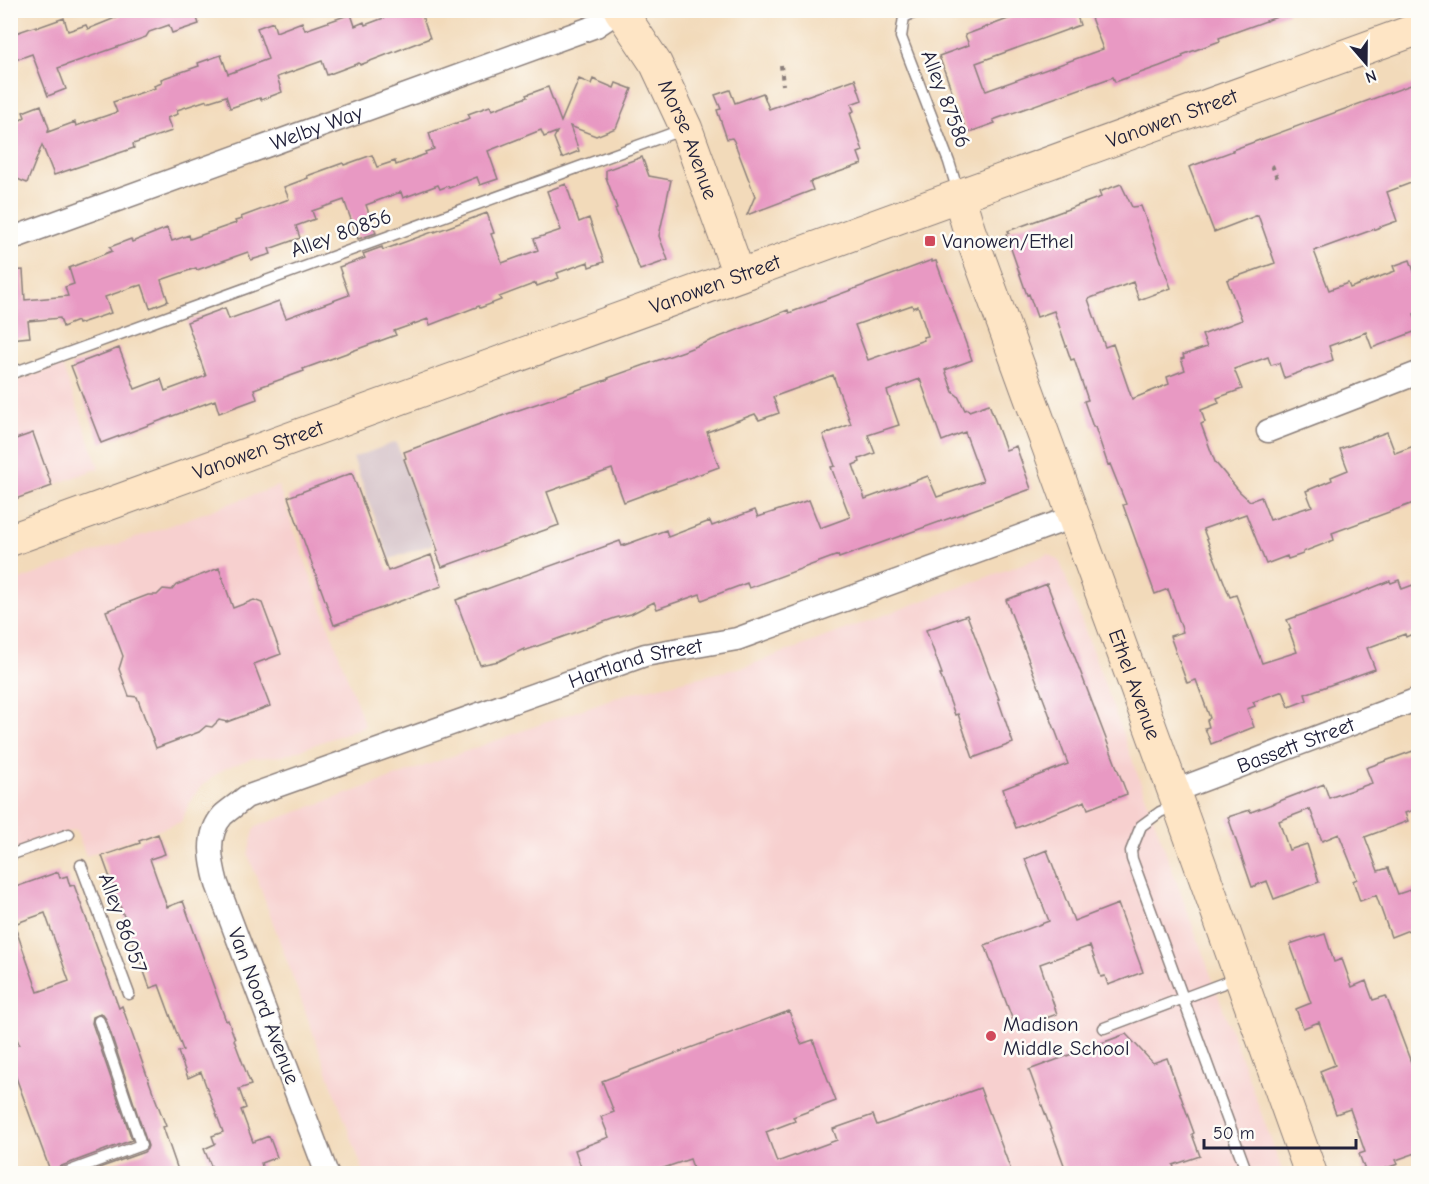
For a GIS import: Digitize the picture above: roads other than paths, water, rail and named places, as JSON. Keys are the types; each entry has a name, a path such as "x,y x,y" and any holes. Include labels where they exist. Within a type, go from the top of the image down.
{"main road":[{"name":"Morse Avenue","path":"620,10 657,64 686,129 739,275"},
{"name":"Vanowen Street","path":"10,540 1419,29"},
{"name":"Ethel Avenue","path":"959,196 969,230 1311,1173"}],"street":[{"name":"Welby Way","path":"10,239 596,26 620,10"},
{"path":"1268,431 1419,373"},
{"name":"Hartland Street","path":"212,835 222,816 246,797 645,654 737,639 1073,517"},
{"name":"Bassett Street","path":"1176,798 1419,699"},
{"name":"Van Noord Avenue","path":"212,835 212,863 217,884 327,1173"}],"lane":[{"path":"903,14 921,10"},
{"name":"Alley 87586","path":"903,14 901,37 949,162 959,196"},
{"name":"Alley 80856","path":"10,374 686,129"},
{"path":"1176,798 1141,826 1131,851 1132,859 1248,1173"},
{"path":"10,855 69,834"},
{"name":"Alley 86057","path":"81,865 129,994"},
{"path":"1104,1028 1240,977"},
{"path":"62,1173 141,1145 99,1021"}],"place":[{"name":"Vanowen/Ethel","path":"930,241"},
{"name":"Madison Middle School","path":"991,1036"}]}
